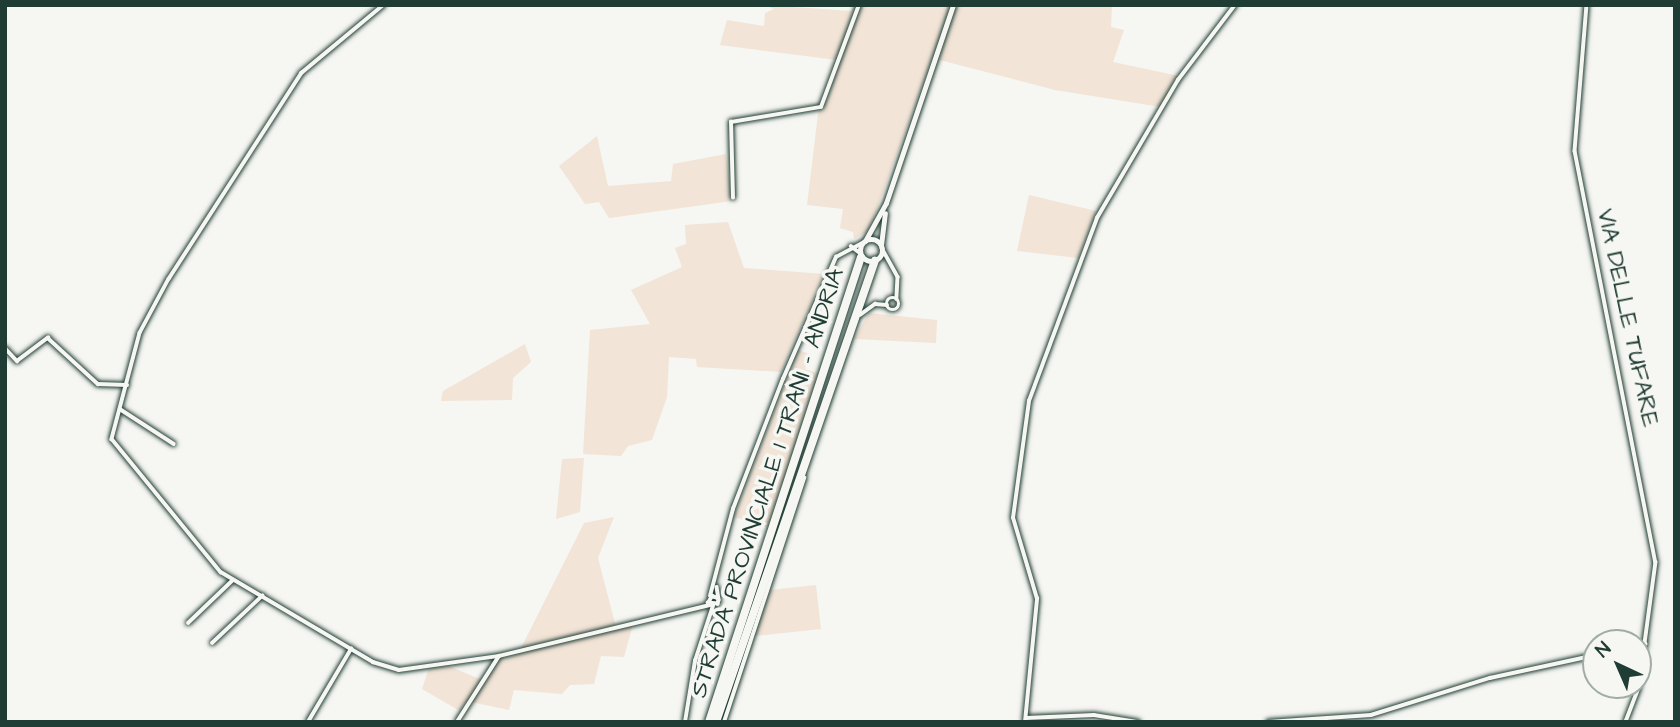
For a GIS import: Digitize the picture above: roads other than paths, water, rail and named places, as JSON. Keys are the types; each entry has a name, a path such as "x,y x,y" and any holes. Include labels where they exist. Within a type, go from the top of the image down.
{"highway":[{"name":"STRADA PROVINCIALE 1 TRANI - ANDRIA","path":"709,722 861,255"},
{"name":"STRADA PROVINCIALE 1 TRANI - ANDRIA","path":"716,722 875,261"}],"main road":[{"name":"STRADA PROVINCIALE 1 TRANI - ANDRIA","path":"886,203 881,246 875,261 861,255 863,242 886,203 953,5"},
{"name":"STRADA PROVINCIALE 1 TRANI - ANDRIA","path":"863,242 881,246"}],"street":[{"path":"384,5 337,48 314,61 291,88 163,289 141,333 112,439 207,556 233,580 351,649 400,670 499,656 697,606 712,606"},
{"path":"733,198 731,122 821,107 859,5"},
{"path":"1139,722 1094,715 1025,720 1037,600 1013,518 1029,401 1097,218 1178,81 1234,5"},
{"name":"VIA DELLE TUFARE","path":"1587,5 1575,151 1656,562 1647,629"},
{"path":"697,606 709,598 716,585 746,471 831,266 851,246 863,242"},
{"path":"851,246 861,255"},
{"path":"881,246 898,276 896,309 887,305"},
{"path":"724,722 855,325 868,307 887,305 897,299"},
{"path":"5,348 17,361 48,338 98,384 127,385"},
{"path":"120,409 174,443"},
{"path":"188,623 233,580"},
{"path":"685,722 695,661 712,606 718,598 716,585"},
{"path":"212,643 262,596"},
{"path":"709,598 718,598"},
{"path":"709,598 712,606"},
{"path":"308,722 351,649"},
{"path":"457,722 499,656"},
{"path":"1268,722 1371,715 1490,678 1582,658"},
{"name":"VIA DELLE TUFARE","path":"1626,722 1635,699"}]}
